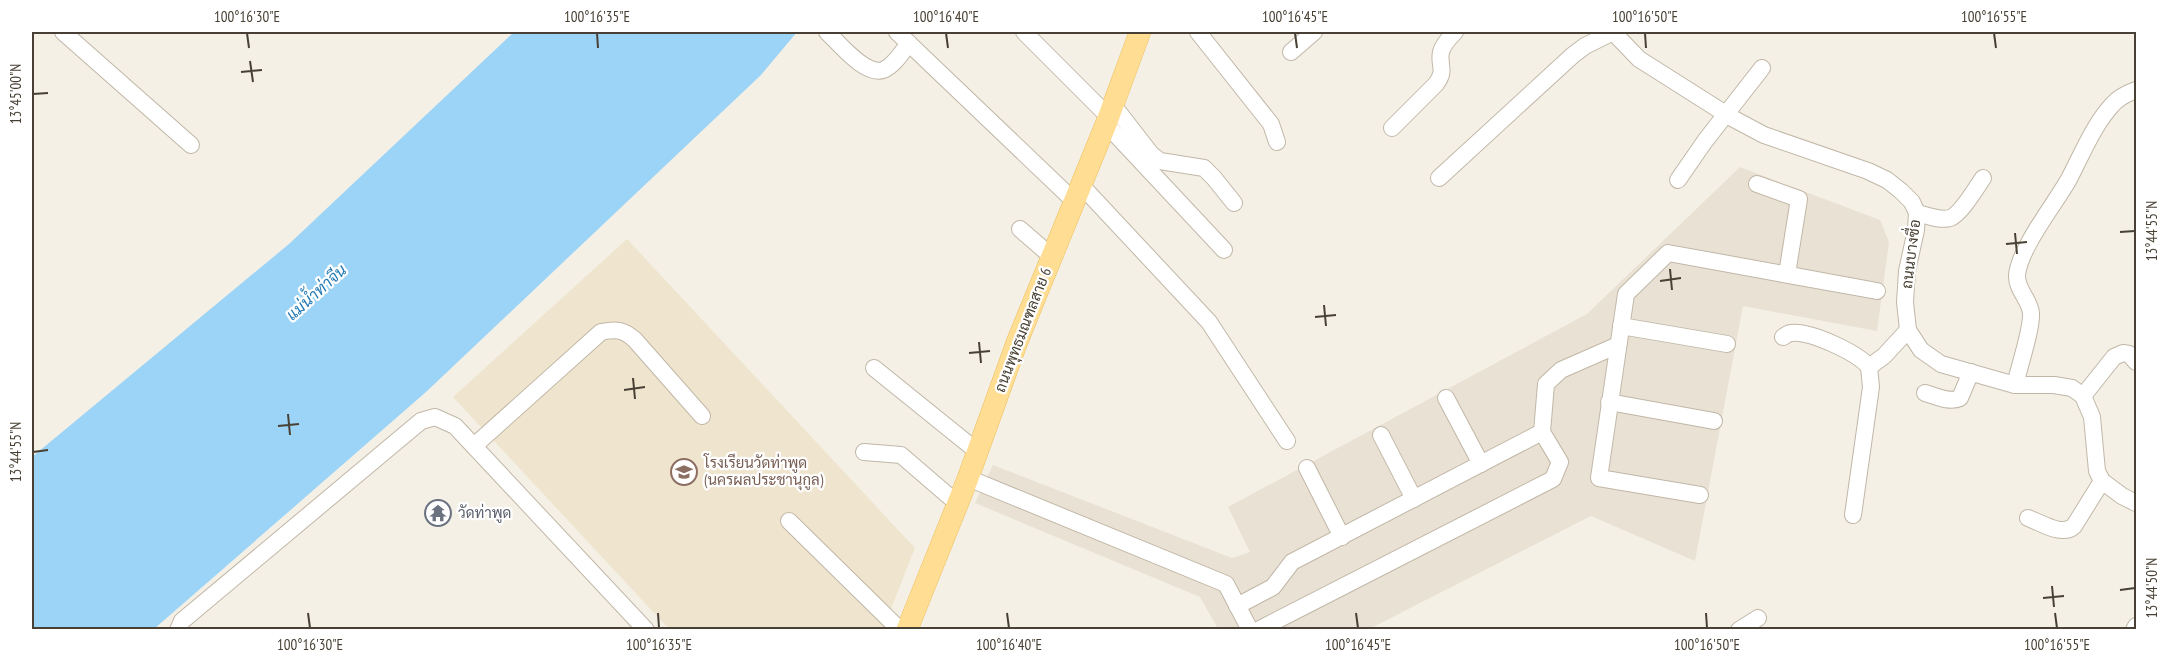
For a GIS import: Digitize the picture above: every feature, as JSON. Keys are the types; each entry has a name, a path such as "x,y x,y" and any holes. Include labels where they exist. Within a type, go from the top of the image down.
{"main road":[{"name":"ถนนพุทธมณฑลสาย 6","path":"907,630 978,452 1017,342 1140,32"}],"street":[{"path":"63,32 191,145"},
{"path":"827,32 861,65 875,70 888,67 903,37 1077,192 1209,322 1287,441"},
{"path":"1024,32 1151,154 1160,161 1204,168 1234,203"},
{"path":"1198,32 1271,124 1277,141"},
{"path":"1291,52 1314,32"},
{"path":"1392,128 1442,76 1441,54 1444,45 1455,32"},
{"path":"1439,178 1573,55 1585,46 1613,32"},
{"name":"ถนนบางซื่อ","path":"1613,32 1639,59 1724,118 1764,135 1868,171 1887,180 1906,196 1917,213 1916,230 1907,271 1905,333"},
{"path":"1678,180 1705,141 1762,68"},
{"path":"2015,385 2031,311 2019,286 2017,276 2021,262 2030,241 2068,180 2095,129 2113,104 2136,90"},
{"path":"1109,115 1224,250"},
{"path":"1917,213 1950,218 1957,214 1983,178"},
{"path":"1757,184 1799,200 1787,274"},
{"path":"1020,229 1051,256"},
{"path":"1700,495 1599,478 1626,294 1668,253 1877,291"},
{"path":"1621,326 1727,344"},
{"path":"474,446 601,332 616,329 627,333 635,340 702,416"},
{"path":"1783,337 1790,333 1798,333 1828,341 1855,355 1869,367 1871,387 1853,515"},
{"path":"1869,367 1884,356 1905,333 1921,350 1941,364 1969,377 2015,385 2054,385 2072,388 2083,396 2092,417 2100,484 2074,526 2069,530 2061,531 2028,518"},
{"path":"1258,630 1553,479 1560,462 1542,432 1546,384 1561,370 1617,345"},
{"path":"2083,396 2114,357 2123,353 2130,354 2136,362"},
{"path":"874,368 978,452"},
{"path":"1925,393 1952,400 1960,398 1969,377"},
{"path":"1446,398 1481,464"},
{"path":"1609,402 1714,421"},
{"path":"177,630 182,621 421,421 435,417 455,426 646,630"},
{"path":"1237,606 1273,586 1292,562 1542,432"},
{"path":"1381,435 1414,499"},
{"path":"864,452 902,455 958,504"},
{"path":"1307,468 1342,537"},
{"path":"968,478 1226,584 1250,630"},
{"path":"2100,484 2136,503"},
{"path":"789,521 900,630"},
{"path":"1738,630 1758,618"}],"shaded area":[{"path":"1740,167 1880,220 1889,242 1877,331 1743,306 1695,561 1591,516 1369,629 1218,629 1200,597 975,503 993,465 1232,558 1250,552 1228,507 1587,314"},
{"name":"โรงเรียนวัดท่าพูด (นครผลประชานุกูล)","path":"627,239 915,548 883,629 669,629 453,397"}],"water":[{"name":"แม่น้ำท่าจีน","path":"514,32 797,32 761,75 426,392 154,629 32,629 32,457 289,244"}],"place":[{"name":"โรงเรียนวัดท่าพูด (นครผลประชานุกูล)","path":"684,472"},
{"name":"วัดท่าพูด","path":"438,513"}]}
